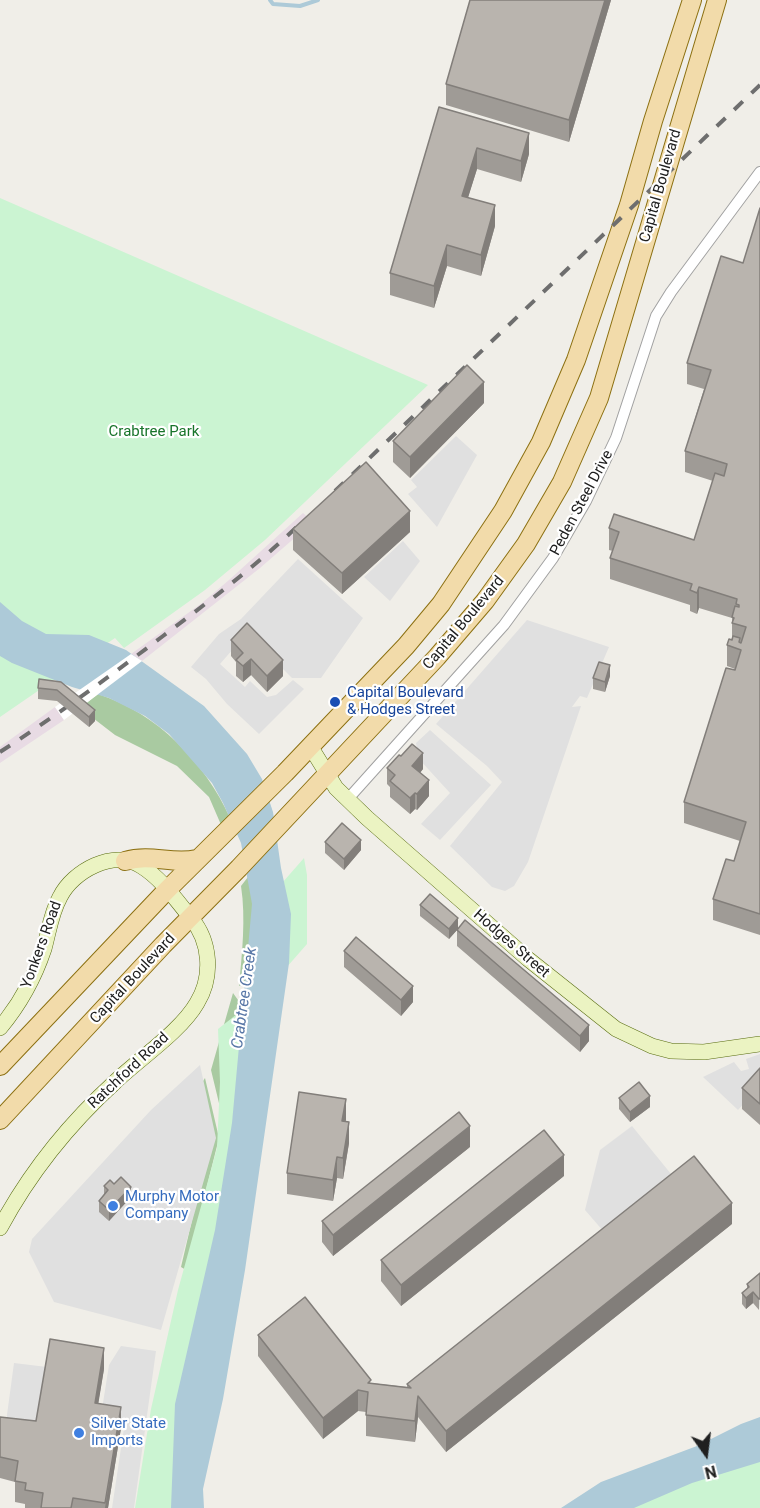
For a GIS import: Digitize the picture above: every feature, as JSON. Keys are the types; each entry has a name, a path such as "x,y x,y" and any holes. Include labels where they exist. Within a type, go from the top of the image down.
{"main road":[{"name":"Capital Boulevard","path":"0,1066 167,890 285,773 406,646 441,604 503,511 542,442 576,360 600,292 692,0"},
{"name":"Capital Boulevard","path":"0,1120 185,911 216,892 437,657 513,564 562,482 591,419 606,376 663,175 717,0"},
{"path":"125,861 150,857 177,861 202,855"}],"street":[{"name":"Peden Steel Drive","path":"347,800 504,625 553,558 586,501 616,438 656,316 671,292 760,172"},
{"name":"Hodges Street","path":"310,746 327,774 347,800 528,959 616,1029 652,1046 671,1051 704,1052 760,1044"},
{"path":"125,861 141,866 167,890 185,911"},
{"name":"Yonkers Road","path":"0,1028 28,989 44,949 61,894 79,874 90,867 102,863 125,861"},
{"name":"Ratchford Road","path":"0,1228 13,1204 39,1168 88,1109 114,1082 173,1030 196,1005 206,984 207,954 201,932 185,911"}],"shaded area":[{"path":"456,436 477,455 437,527 408,494 417,487 411,480"},
{"path":"303,513 313,522 260,568 142,661 131,654 202,603"},
{"path":"403,541 420,561 390,601 364,577"},
{"path":"298,559 363,618 321,678 292,678 247,633 220,664 245,687 250,681 267,697 276,695 293,680 304,689 259,734 227,704 206,679 191,667 219,634 241,619"},
{"path":"527,620 609,647 587,698 580,696 572,707 581,706 528,862 514,886 505,891 492,887 450,846 502,782 487,766 436,724"},
{"path":"55,707 64,720 0,763 0,747"},
{"path":"430,730 491,785 440,840 421,824 450,793 419,759 416,743"},
{"path":"760,1054 760,1086 738,1110 703,1077 734,1062 741,1071 749,1069 746,1059"},
{"path":"200,1065 216,1138 161,1330 54,1302 29,1252 32,1239 151,1110"},
{"path":"632,1126 680,1185 611,1240 585,1210 600,1150"},
{"path":"121,1346 156,1351 134,1508 112,1508 124,1428 100,1422 109,1365"},
{"path":"14,1363 47,1367 36,1442 4,1437"}],"green space":[{"name":"Crabtree Park","path":"0,198 428,385 265,540 205,590 124,648 115,638 0,717"},
{"path":"98,694 120,702 159,727 193,759 220,797 230,818 222,827 209,797 177,766 115,735 80,708"},
{"path":"304,858 307,875 307,944 265,992 268,899"},
{"path":"248,877 256,895 251,981 239,986 243,923 241,886"},
{"path":"265,992 188,1508 135,1508 151,1409 178,1290 217,1148 220,1082 218,1029"},
{"path":"233,993 238,1000 238,1022 225,1128 211,1070"},
{"path":"205,1078 219,1138 186,1270 181,1267 204,1169 200,1086"},
{"path":"760,1441 760,1508 588,1508"}],"water":[{"name":"Crabtree Creek","path":"0,602 22,621 46,634 89,635 126,650 204,706 247,754 262,779 273,812 281,868 291,914 289,963 245,1270 223,1399 203,1489 204,1508 171,1508 175,1404 215,1230 232,1123 252,904 241,843 212,783 169,734 145,716 109,698 72,687 0,656"},
{"path":"760,1417 760,1462 692,1483 634,1508 561,1508 601,1482 697,1446"}],"pier":[{"path":"131,654 142,661 64,720 55,707"}],"building":[{"path":"470,0 605,0 569,120 446,84"},
{"path":"439,107 529,133 521,161 477,148 462,196 495,205 481,255 447,245 434,286 390,273"},
{"path":"760,208 760,914 713,899 726,859 734,861 746,822 684,802 726,668 735,670 741,650 727,645 733,636 740,638 741,643 746,627 732,623 735,606 739,607 736,604 737,599 699,587 697,593 690,590 692,584 610,558 619,532 609,528 614,514 694,540 715,473 724,476 727,464 685,451 711,370 687,363 721,256 743,263"},
{"path":"467,365 484,382 410,457 393,441"},
{"path":"366,462 410,511 342,573 293,529"},
{"path":"247,623 283,660 267,676 251,659 243,666 236,660 243,653 231,640"},
{"path":"599,662 610,665 605,682 593,678"},
{"path":"39,679 61,682 95,710 89,717 57,690 38,688"},
{"path":"412,744 423,753 412,766 429,780 417,794 415,793 410,798 390,781 395,775 387,768"},
{"path":"342,823 361,840 344,859 325,842"},
{"path":"430,894 458,918 449,929 420,905"},
{"path":"465,920 589,1025 580,1036 457,930"},
{"path":"356,937 413,986 401,1000 344,951"},
{"path":"760,1068 760,1104 742,1088"},
{"path":"639,1082 650,1096 630,1112 619,1098"},
{"path":"299,1092 346,1099 342,1121 349,1122 343,1158 337,1157 333,1180 287,1173"},
{"path":"459,1112 470,1126 333,1235 322,1221"},
{"path":"544,1130 564,1155 401,1285 381,1260"},
{"path":"694,1156 732,1203 446,1431 418,1396 415,1421 366,1415 368,1392 358,1390 323,1418 258,1335 305,1297 371,1380 368,1383 411,1388 407,1384"},
{"path":"121,1177 131,1187 109,1210 99,1201 108,1190 104,1186 110,1180 114,1184"},
{"path":"760,1273 760,1299 753,1292 746,1298 742,1293 749,1287 747,1284"},
{"name":"Silver State Imports","path":"50,1339 104,1348 95,1403 121,1407 105,1503 73,1498 71,1508 41,1508 43,1493 25,1490 26,1483 15,1481 18,1461 0,1457 0,1417 36,1421"}],"waterway":[{"path":"270,0 273,4 300,6 318,0"}],"railway":[{"path":"335,491 760,85"},
{"path":"0,752 83,696 200,608 253,566 304,520"}],"place":[{"name":"Capital Boulevard & Hodges Street","path":"335,702"},
{"name":"Murphy Motor Company","path":"113,1206"},
{"name":"Silver State Imports","path":"79,1433"}]}
